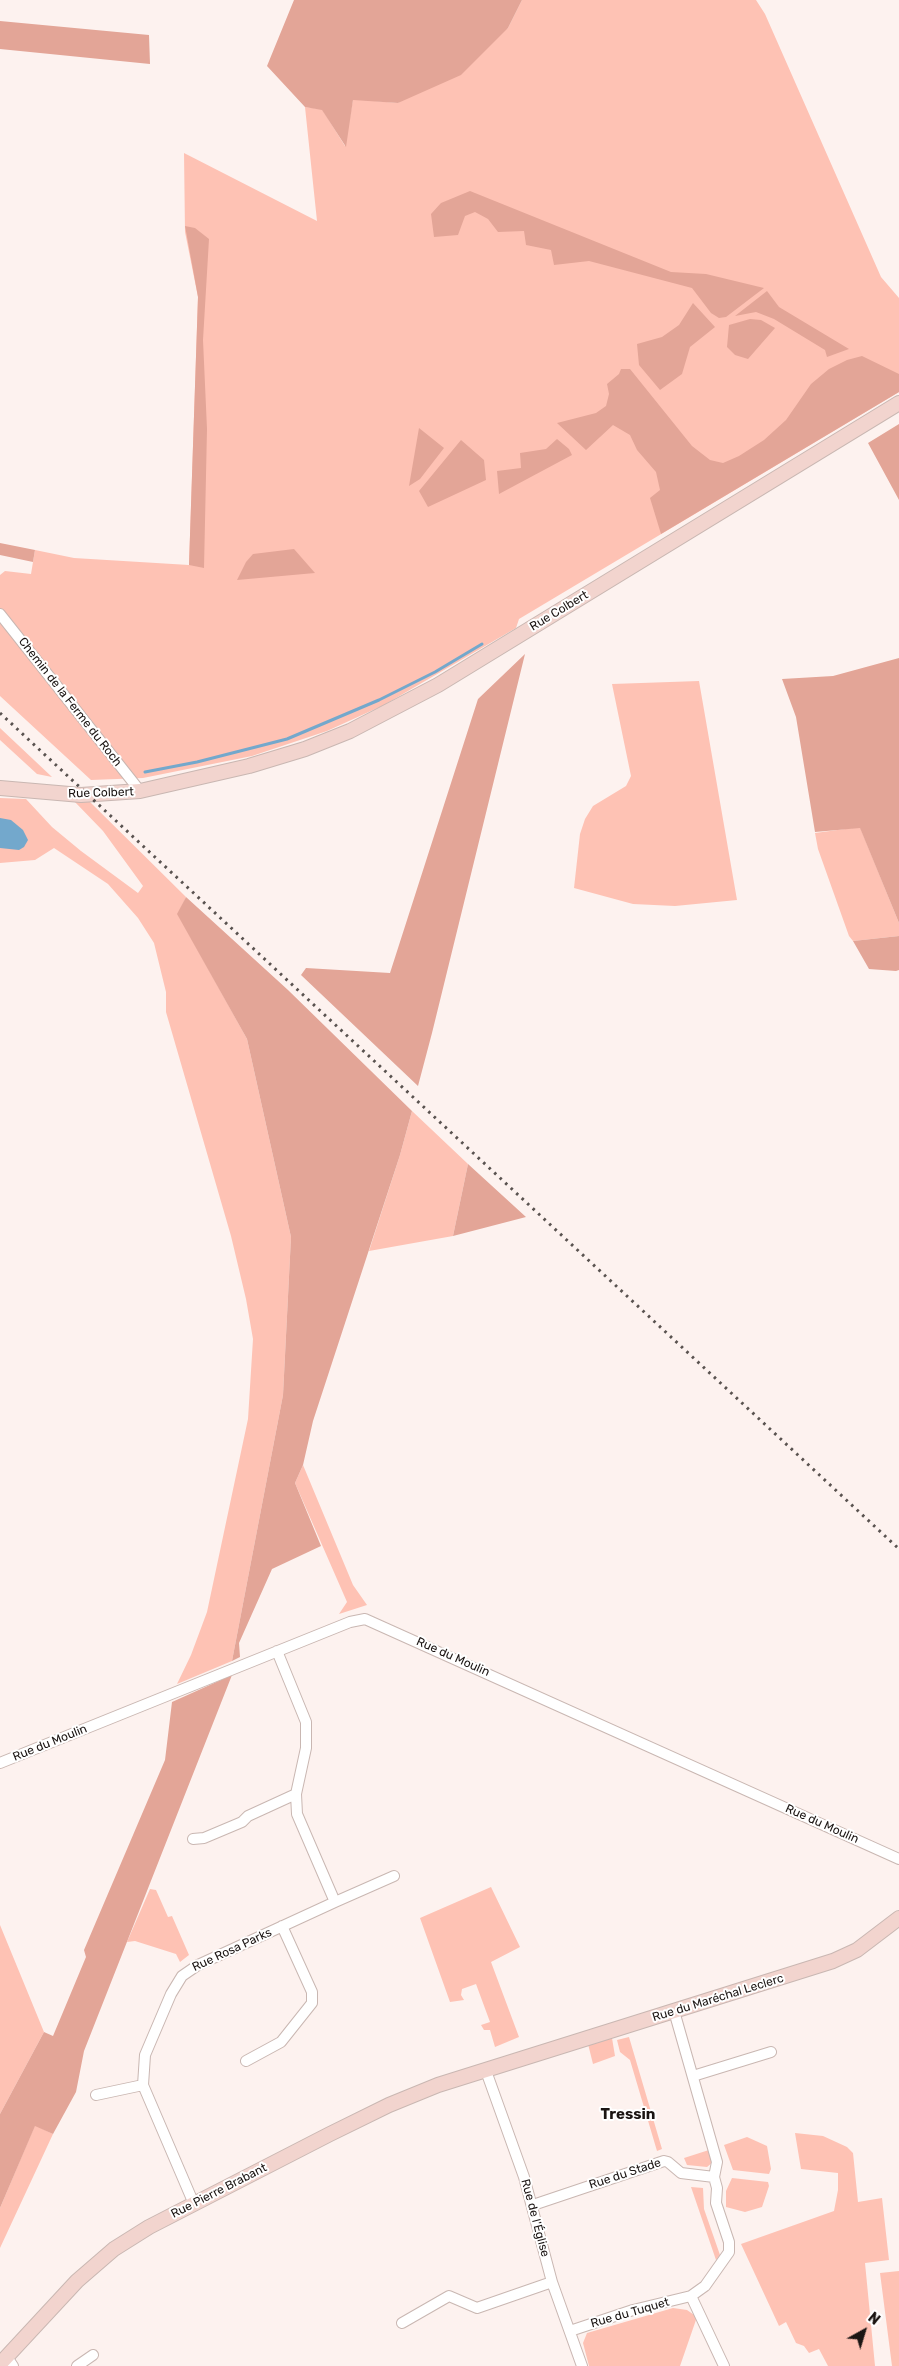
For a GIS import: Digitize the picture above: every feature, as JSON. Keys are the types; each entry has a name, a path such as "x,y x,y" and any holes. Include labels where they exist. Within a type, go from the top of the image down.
{"main road":[{"name":"Rue Colbert","path":"0,788 81,796 201,778 250,766 304,749 394,710 899,403"},
{"name":"Rue Colbert","path":"0,782 138,788"},
{"name":"Rue du Maréchal Leclerc","path":"481,2073 840,1958 857,1950 899,1918"},
{"name":"Rue Pierre Brabant","path":"7,2362 72,2286 106,2255 148,2227 389,2105 438,2085 481,2073"}],"street":[{"name":"Chemin de la Ferme du Roch","path":"0,614 138,788"},
{"name":"Rue du Moulin","path":"0,1763 350,1622 370,1620 899,1859"},
{"path":"276,1651 306,1722 306,1748 296,1794 298,1819 335,1902"},
{"path":"193,1839 204,1838 242,1822 248,1816 296,1794"},
{"name":"Rue Rosa Parks","path":"142,2085 146,2055 171,1994 182,1976 198,1965 394,1876"},
{"path":"246,2060 281,2042 312,2003 312,1992 282,1926"},
{"path":"674,2011 717,2162 714,2177"},
{"path":"693,2076 771,2052"},
{"name":"Rue de l'Église","path":"481,2073 533,2205 552,2282 582,2366"},
{"path":"96,2095 142,2085 194,2204"},
{"name":"Rue du Stade","path":"533,2205 664,2161 681,2173 714,2177"},
{"name":"Rue du Tuquet","path":"570,2331 633,2310 691,2296 705,2286 729,2252 729,2242 716,2209 714,2177"},
{"path":"402,2323 449,2296 477,2308 552,2282"},
{"path":"691,2296 724,2366"},
{"path":"77,2366 93,2354"}],"shaded area":[{"path":"294,0 522,0 508,28 461,75 398,103 353,100 346,147 322,110 305,107 267,66"},
{"path":"522,0 756,0 765,14 881,277 899,298 899,392 519,619 516,628 384,705 327,731 252,756 143,778 91,780 0,696 0,575 5,571 31,574 35,550 74,558 189,565 198,297 185,232 184,153 317,221 305,107 322,109 345,146 353,99 398,103 508,28"},
{"path":"0,21 149,35 150,64 0,49"},
{"path":"470,191 671,272 706,274 764,288 726,317 719,318 711,313 692,288 589,261 554,265 551,250 526,245 524,231 498,232 488,219 475,212 465,216 458,235 434,237 431,214 441,203"},
{"path":"185,226 195,228 209,239 203,340 207,429 204,568 189,565 198,297"},
{"path":"767,291 779,307 849,349 827,357 825,350 774,319 756,312 735,316"},
{"path":"693,303 715,327 690,347 682,374 660,390 639,365 637,344 662,337 679,325"},
{"path":"750,319 761,320 775,328 748,359 735,355 727,347 729,325"},
{"path":"862,356 899,374 899,392 661,534 650,498 660,490 656,472 637,450 630,435 613,425 586,450 557,423 596,413 606,406 609,394 607,384 619,374 621,369 630,369 692,446 710,460 723,463 739,456 764,440 786,420 811,384 829,369 847,360"},
{"path":"899,424 899,500 868,443"},
{"path":"419,428 444,448 420,479 409,486"},
{"path":"557,439 569,449 572,455 499,494 497,471 521,468 520,453 546,449"},
{"path":"461,440 484,460 486,480 428,507 419,491"},
{"path":"0,543 35,550 33,562 0,555"},
{"path":"294,549 315,573 237,580 246,562 253,554"},
{"path":"525,654 418,1086 301,975 306,968 390,973 478,699"},
{"path":"899,658 899,923 860,828 815,832 796,717 782,679 833,676"},
{"path":"699,681 737,900 675,906 633,904 574,888 580,834 585,819 593,806 626,786 631,776 612,684"},
{"path":"0,728 52,777 37,774 0,740"},
{"path":"0,798 26,799 52,827 138,893 143,886 103,831 74,801 89,801 186,897 178,914 247,1039 291,1237 283,1395 232,1661 177,1684 191,1655 207,1612 248,1419 253,1339 246,1299 231,1236 166,1012 166,992 154,943 138,918 108,884 54,848 35,860 0,863"},
{"path":"860,827 899,923 899,936 853,941 849,936 818,849 815,833"},
{"path":"186,897 288,990 412,1111 400,1155 313,1421 303,1465 295,1483 321,1546 272,1569 239,1643 240,1657 232,1661 283,1395 291,1237 247,1039 177,914"},
{"path":"899,936 899,970 896,971 869,969 853,941"},
{"path":"412,1111 468,1164 453,1236 369,1251 400,1155"},
{"path":"468,1164 526,1217 453,1236"},
{"path":"303,1465 353,1585 367,1605 339,1614 347,1602 295,1483"},
{"path":"232,1675 84,2051 76,2092 53,2134 35,2126 0,2208 0,2114 44,2032 53,2036 86,1957 84,1950 165,1760 172,1702"},
{"path":"491,1887 520,1947 491,1962 519,2037 495,2047 490,2030 484,2030 481,2025 490,2022 476,1984 462,1989 461,1995 464,2000 450,2002 420,1918"},
{"path":"150,1889 156,1890 168,1917 172,1916 189,1955 180,1962 176,1954 135,1941 127,1942"},
{"path":"0,1925 44,2032 0,2114"},
{"path":"629,2037 662,2149 657,2151 630,2060 620,2052 617,2040"},
{"path":"612,2038 615,2056 593,2064 588,2044"},
{"path":"35,2125 53,2134 0,2248 0,2208"},
{"path":"795,2133 823,2136 847,2147 853,2153 858,2202 882,2198 889,2260 865,2263 875,2366 828,2366 819,2349 809,2353 804,2346 796,2343 786,2322 779,2326 741,2244 834,2211 838,2190 838,2173 801,2169"},
{"path":"747,2137 767,2146 771,2169 769,2174 733,2170 724,2145"},
{"path":"709,2150 713,2162 707,2167 687,2165 684,2158"},
{"path":"732,2178 768,2182 769,2186 762,2207 745,2212 726,2207 726,2191"},
{"path":"691,2187 703,2188 704,2209 720,2255 716,2260"},
{"path":"899,2271 899,2366 892,2366 880,2273"},
{"path":"673,2308 687,2310 697,2317 680,2366 589,2366 583,2343 587,2333"}],"water":[{"path":"0,818 11,820 23,830 28,840 24,847 19,850 0,848"}],"waterway":[{"path":"145,772 197,762 287,739 379,700 435,672 482,644"}],"railway":[{"path":"0,713 899,1549"}],"district":[{"name":"Tressin","path":"628,2115"}]}
